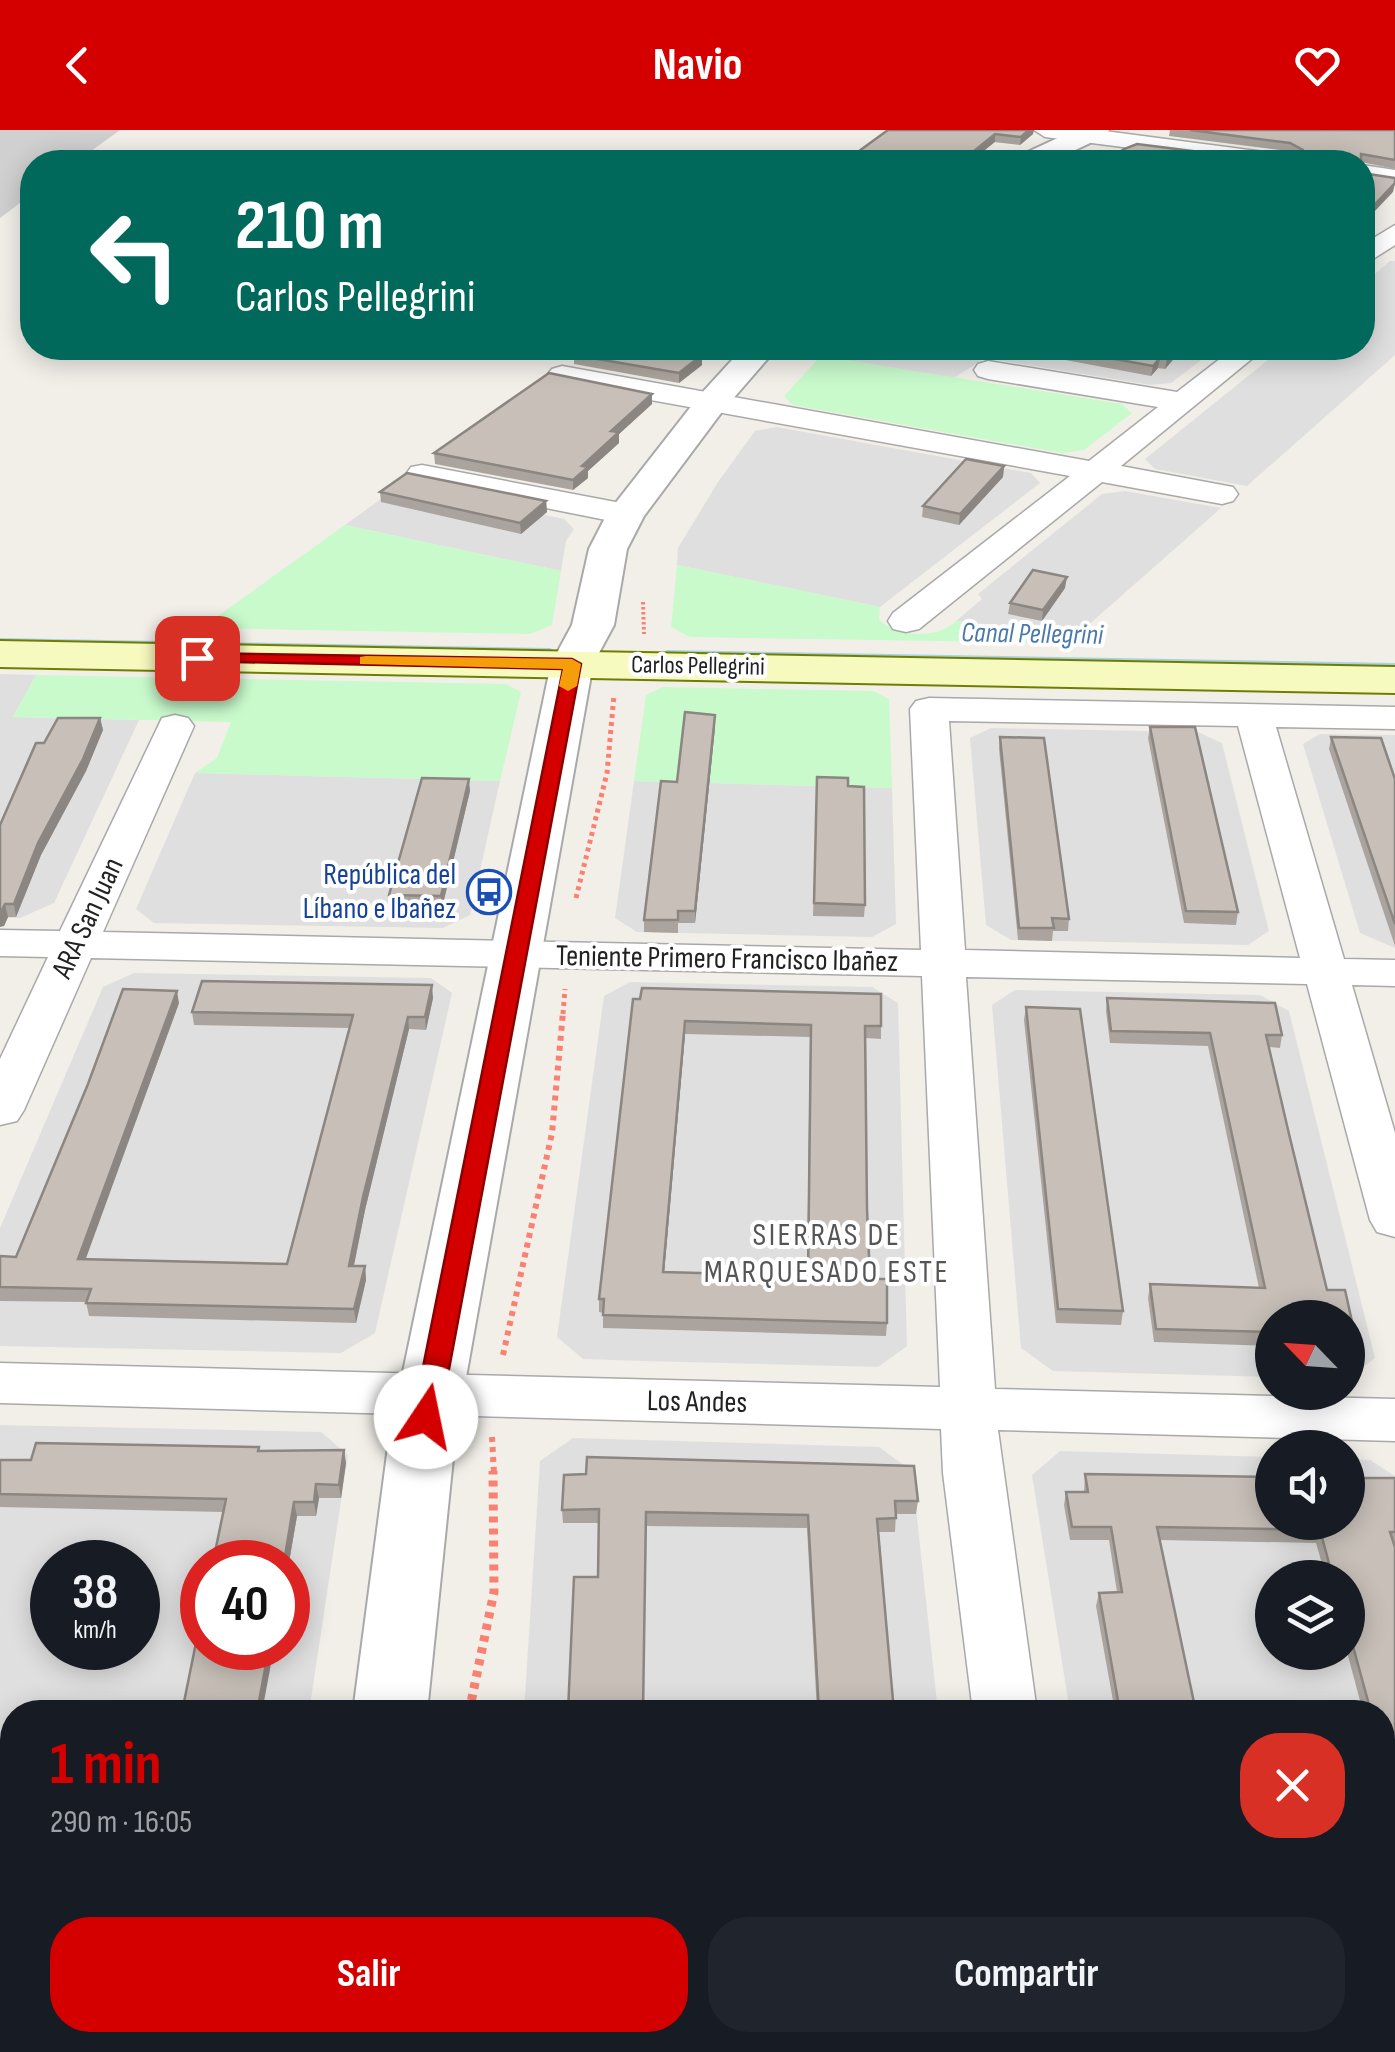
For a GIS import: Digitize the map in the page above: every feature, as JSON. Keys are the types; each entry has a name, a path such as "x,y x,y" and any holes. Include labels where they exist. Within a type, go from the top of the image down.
{"main road":[{"name":"Carlos Pellegrini","path":"0,654 1395,680"}],"street":[{"path":"1045,130 1206,150"},
{"path":"1055,150 1091,133"},
{"path":"391,1700 430,1394 540,955 572,664 593,625 608,550 626,514 712,402 750,360"},
{"path":"906,621 1236,360"},
{"path":"988,370 1183,402"},
{"path":"562,375 1222,494"},
{"path":"422,474 626,514"},
{"path":"1002,1700 972,1473 928,709 1395,718"},
{"path":"1254,715 1395,1220"},
{"name":"ARA San Juan","path":"0,1110 176,726"},
{"name":"Teniente Primero Francisco Ibañez","path":"0,944 1395,973"},
{"name":"Los Andes","path":"0,1383 1395,1420"}],"path":[{"path":"472,1700 495,1588 494,1396 552,1133 565,996 540,955 568,926 607,772 614,694 648,642 641,626 643,594"}],"shaded area":[{"path":"0,130 120,130 92,150 20,150 20,203 0,218"},
{"path":"1395,261 1395,355 1247,486 1155,469 1145,459 1268,360 1375,360 1375,274"},
{"path":"845,360 982,360 954,378"},
{"path":"997,360 1201,360 1171,383 1150,385"},
{"path":"777,427 1031,473 1040,483 880,607 677,565 678,548 718,482 755,431"},
{"path":"400,485 564,519 574,529 566,541 561,571 345,525"},
{"path":"1125,491 1221,508 1076,636 956,621 982,599 978,594 1102,494"},
{"path":"0,674 36,675 13,717 139,720 54,903 20,918 0,918"},
{"path":"991,728 1198,732 1222,743 1269,931 1248,945 1011,940 986,925 970,738"},
{"path":"1320,734 1395,735 1395,948 1360,933 1303,744"},
{"path":"195,773 500,781 470,915 443,928 154,923 136,909"},
{"path":"634,781 892,788 896,924 872,937 637,932 615,918"},
{"path":"134,973 431,978 452,993 375,1333 341,1353 0,1346 0,1228 103,987"},
{"path":"630,982 872,987 898,1003 907,1346 878,1367 583,1359 557,1337 604,996"},
{"path":"1015,990 1260,995 1289,1011 1361,1300 1255,1300 1255,1377 1053,1371 1021,1348 992,1005"},
{"path":"1365,1318 1375,1358 1365,1366"},
{"path":"0,1425 321,1432 348,1455 311,1700 0,1700"},
{"path":"573,1438 879,1447 912,1471 937,1700 525,1700 540,1461"},
{"path":"1060,1451 1255,1457 1255,1540 1365,1540 1365,1460 1370,1460 1395,1476 1395,1700 1068,1700 1032,1475"}],"green space":[{"path":"817,360 846,360 1122,404 1132,413 1084,450 1062,453 793,405 784,396"},
{"path":"345,525 561,571 552,625 530,634 201,628"},
{"path":"677,565 880,607 879,620 907,633 928,634 956,621 1076,636 1068,643 690,637 671,627"},
{"path":"36,675 506,684 521,692 500,781 195,773 217,758 231,722 13,717"},
{"path":"663,687 873,691 889,699 892,788 634,781 646,695"}],"building":[{"path":"888,130 1029,130 1021,137 995,134 975,150 860,150"},
{"path":"1190,130 1395,130 1395,160 1375,156 1375,150 1303,150 1290,143"},
{"path":"1137,144 1185,150 1123,150"},
{"path":"1375,175 1395,178 1395,183 1376,203"},
{"path":"603,360 696,360 679,373"},
{"path":"1120,360 1158,360 1153,366"},
{"path":"549,373 652,394 611,431 619,432 582,466 588,467 573,480 434,453"},
{"path":"966,459 1004,466 960,514 923,506"},
{"path":"407,473 546,501 520,523 380,492"},
{"path":"1033,570 1067,577 1043,610 1010,603"},
{"path":"685,712 715,715 695,911 678,911 678,920 644,920 661,781 677,782"},
{"path":"58,718 100,718 38,843 14,904 5,904 0,914 0,825 36,743 44,743"},
{"path":"1150,727 1195,727 1238,912 1186,911"},
{"path":"1000,737 1044,738 1069,919 1052,918 1054,928 1019,928"},
{"path":"1331,737 1381,738 1395,779 1395,924"},
{"path":"817,777 848,778 848,786 864,787 865,905 814,903"},
{"path":"422,778 469,779 441,896 389,895"},
{"path":"202,981 432,985 425,1017 408,1017 363,1197 349,1266 365,1266 354,1309 86,1303 91,1289 0,1287 0,1256 16,1257 123,989 177,991 78,1259 287,1264 353,1015 192,1012"},
{"path":"642,988 881,994 881,1026 865,1026 867,1209 870,1279 887,1279 887,1323 603,1315 604,1299 599,1299 633,999 640,999","holes":["685,1021 811,1025 808,1276 663,1272"]},
{"path":"1107,998 1275,1003 1282,1035 1266,1035 1289,1134 1327,1290 1345,1290 1347,1300 1255,1300 1255,1332 1156,1329 1150,1284 1265,1288 1210,1033 1111,1031"},
{"path":"1026,1007 1080,1009 1123,1311 1058,1309"},
{"path":"36,1443 344,1450 339,1485 316,1484 314,1502 294,1502 288,1540 218,1540 226,1499 0,1494 0,1460 31,1460"},
{"path":"587,1457 914,1466 918,1501 895,1501 896,1518 877,1519 893,1700 818,1700 808,1515 646,1512 643,1700 569,1700 574,1577 598,1577 599,1509 562,1510 564,1475 586,1474"},
{"path":"1085,1474 1255,1477 1255,1529 1157,1527 1193,1700 1118,1700 1099,1593 1122,1592 1111,1527 1072,1527 1066,1492 1088,1492"},
{"path":"1365,1478 1395,1478 1395,1532 1390,1532 1395,1547 1395,1700 1368,1700 1360,1670 1365,1670 1365,1560 1328,1560 1323,1540 1365,1540"},
{"path":"190,1670 265,1670 259,1700 184,1700"}],"waterway":[{"name":"Canal Pellegrini","path":"0,641 550,651"},
{"name":"Canal Pellegrini","path":"667,653 1395,666"}],"slow traffic":[{"path":"366,661 572,664 568,686"}],"place":[{"name":"República del Líbano e Ibañez","path":"489,892"}],"district":[{"name":"SIERRAS DE MARQUESADO ESTE","path":"827,1254"}],"route":[{"path":"197,658 572,664 426,1417"}]}
